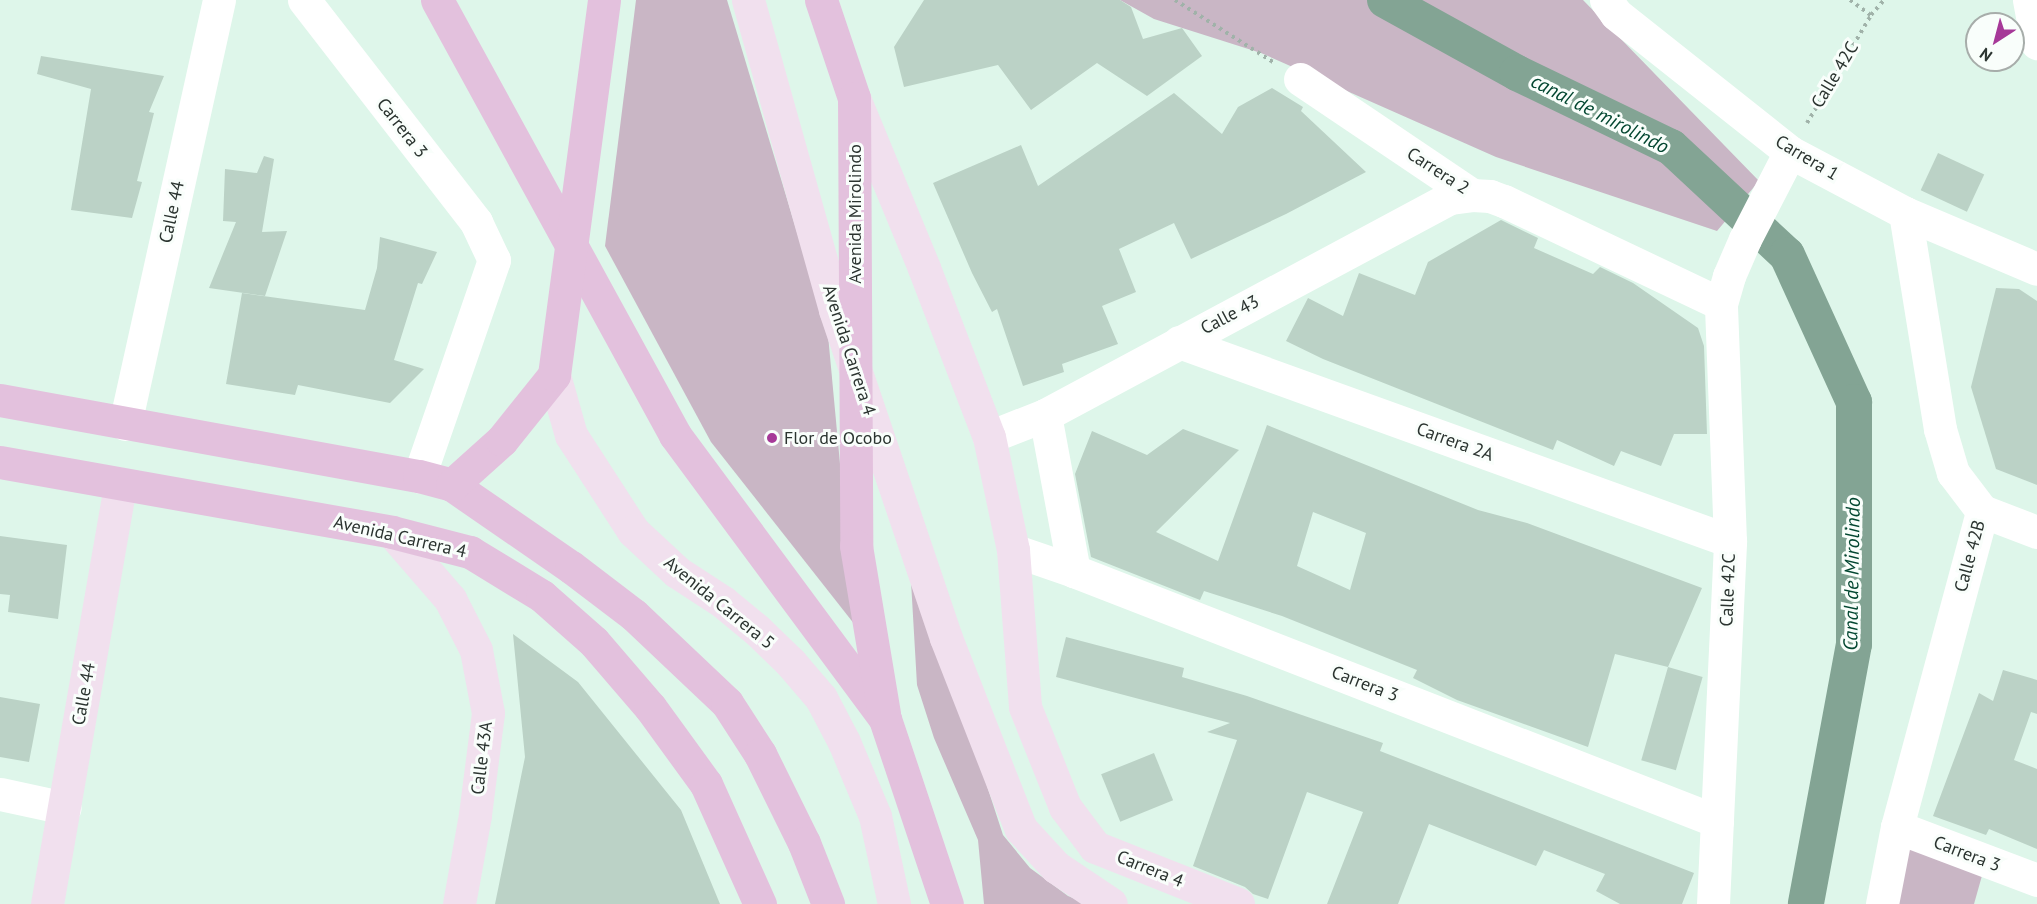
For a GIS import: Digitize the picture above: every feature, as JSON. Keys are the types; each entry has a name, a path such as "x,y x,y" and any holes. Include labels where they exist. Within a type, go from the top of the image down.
{"main road":[{"path":"437,0 675,435 885,719 947,904"},
{"path":"452,485 502,440 554,375 604,0"},
{"name":"Avenida Carrera 4","path":"748,0 835,310 946,638 1021,829 1056,867 1111,904"},
{"name":"Avenida Mirolindo","path":"821,0 854,98 856,546 885,719"},
{"path":"854,98 924,268 989,437 1013,550"},
{"name":"Avenida Carrera 5","path":"554,375 571,435 633,531 677,572 723,602 757,630 791,663 821,698 844,742 876,816 894,904"},
{"path":"0,400 419,476 452,485 571,567 634,615 727,703 760,754 804,843 828,904"},
{"name":"Avenida Carrera 4","path":"0,462 392,532 470,552 542,596 594,642 650,707 706,784 760,904"},
{"name":"Calle 44","path":"47,904 120,484"},
{"name":"Calle 43A","path":"392,532 450,599 476,650 488,713 475,815 459,904"},
{"name":"Carrera 4","path":"1013,550 1025,707 1065,807 1095,847 1238,904"}],"street":[{"name":"Calle 44","path":"125,424 219,0"},
{"name":"Carrera 3","path":"304,0 476,222 494,260 419,476"},
{"name":"Carrera 1","path":"1606,0 1616,14 1790,152 1905,213 2037,269"},
{"path":"2029,0 2037,43"},
{"name":"Carrera 2","path":"1300,79 1472,195 1490,196 1504,201 1725,290"},
{"path":"1725,290 1765,200 1790,152"},
{"name":"Calle 43","path":"989,437 1045,415 1449,198 1472,195"},
{"name":"Calle 42B","path":"1882,904 1897,827 1982,511 1953,473 1940,429 1905,213"},
{"name":"Calle 42C","path":"1713,904 1730,541 1725,290"},
{"name":"Carrera 2A","path":"1179,342 1730,541"},
{"path":"1045,415 1074,571"},
{"path":"1982,511 2037,532"},
{"name":"Carrera 3","path":"1013,550 1074,571 1717,821"},
{"path":"0,794 65,808"},
{"name":"Carrera 3","path":"1897,827 2037,880"}],"path":[{"path":"1175,0 1300,79"},
{"path":"1850,0 1870,15"},
{"name":"Calle 42C","path":"1790,152 1870,15 1884,0"}],"shaded area":[{"path":"636,0 727,0 828,335 855,625 711,442 605,246"},
{"path":"1120,0 1583,0 1759,181 1717,231 1496,157 1261,53 1154,19"},
{"path":"909,547 1003,835 1030,868 1068,896 1088,904 984,904 978,840 934,738 917,685"},
{"path":"1898,832 1985,865 1974,904 1884,904"}],"building":[{"path":"924,0 1120,0 1131,7 1143,39 1182,28 1202,56 1147,96 1097,63 1031,110 998,65 904,87 894,47"},
{"path":"41,56 164,76 149,112 154,113 137,181 142,182 132,218 71,210 91,89 37,74"},
{"path":"1272,88 1303,107 1301,111 1366,172 1286,214 1191,259 1174,223 1119,249 1136,292 1102,306 1118,344 1062,364 1064,372 1023,386 997,309 992,312 972,273 933,183 1021,145 1038,186 1174,93 1222,134 1238,107"},
{"path":"1938,153 1984,175 1967,212 1921,190"},
{"path":"264,156 274,159 262,232 287,231 265,296 209,288 236,222 223,221 225,169 257,173"},
{"path":"1501,220 1538,238 1534,248 1593,274 1600,267 1633,283 1698,328 1704,346 1707,434 1674,434 1661,466 1621,451 1614,466 1557,440 1553,450 1323,359 1286,341 1308,298 1343,316 1359,273 1415,295 1428,262"},
{"path":"380,237 437,252 422,284 418,283 394,360 424,369 390,403 298,385 295,395 226,384 242,293 365,310 377,268"},
{"path":"1996,288 2019,289 2037,301 2037,485 1996,469 1971,387"},
{"path":"1267,425 1478,510 1527,523 1702,588 1668,667 1615,654 1588,747 1457,700 1413,678 1417,670 1282,616 1204,591 1200,600 1091,557 1075,474 1092,431 1147,455 1183,429 1239,450 1156,532 1218,561","holes":["1313,512 1366,533 1350,590 1297,566"]},
{"path":"0,536 67,545 58,619 8,612 10,595 0,594"},
{"path":"513,634 578,682 681,810 720,904 495,904 525,757"},
{"path":"1066,637 1184,668 1182,677 1247,696 1383,743 1380,751 1694,873 1682,904 1620,904 1596,891 1605,874 1544,850 1536,866 1429,824 1398,904 1327,904 1363,812 1307,792 1268,899 1253,894 1245,887 1193,866 1237,740 1207,732 1230,723 1056,677"},
{"path":"1668,667 1703,677 1676,770 1641,760"},
{"path":"2003,670 2037,680 2037,714 2031,712 2014,760 2037,769 2037,849 1989,829 1986,835 1933,816 1979,693 1993,701"},
{"path":"0,697 40,704 29,762 0,757"},
{"path":"1154,753 1173,800 1120,822 1101,774"}],"waterway":[{"name":"Canal de Mirolindo","path":"1385,0 1517,73 1671,147 1787,255 1854,402 1854,644 1806,904"}],"place":[{"name":"Flor de Ocobo","path":"772,438"}],"water label":[{"name":"canal de mirolindo","path":"1600,114"}]}
